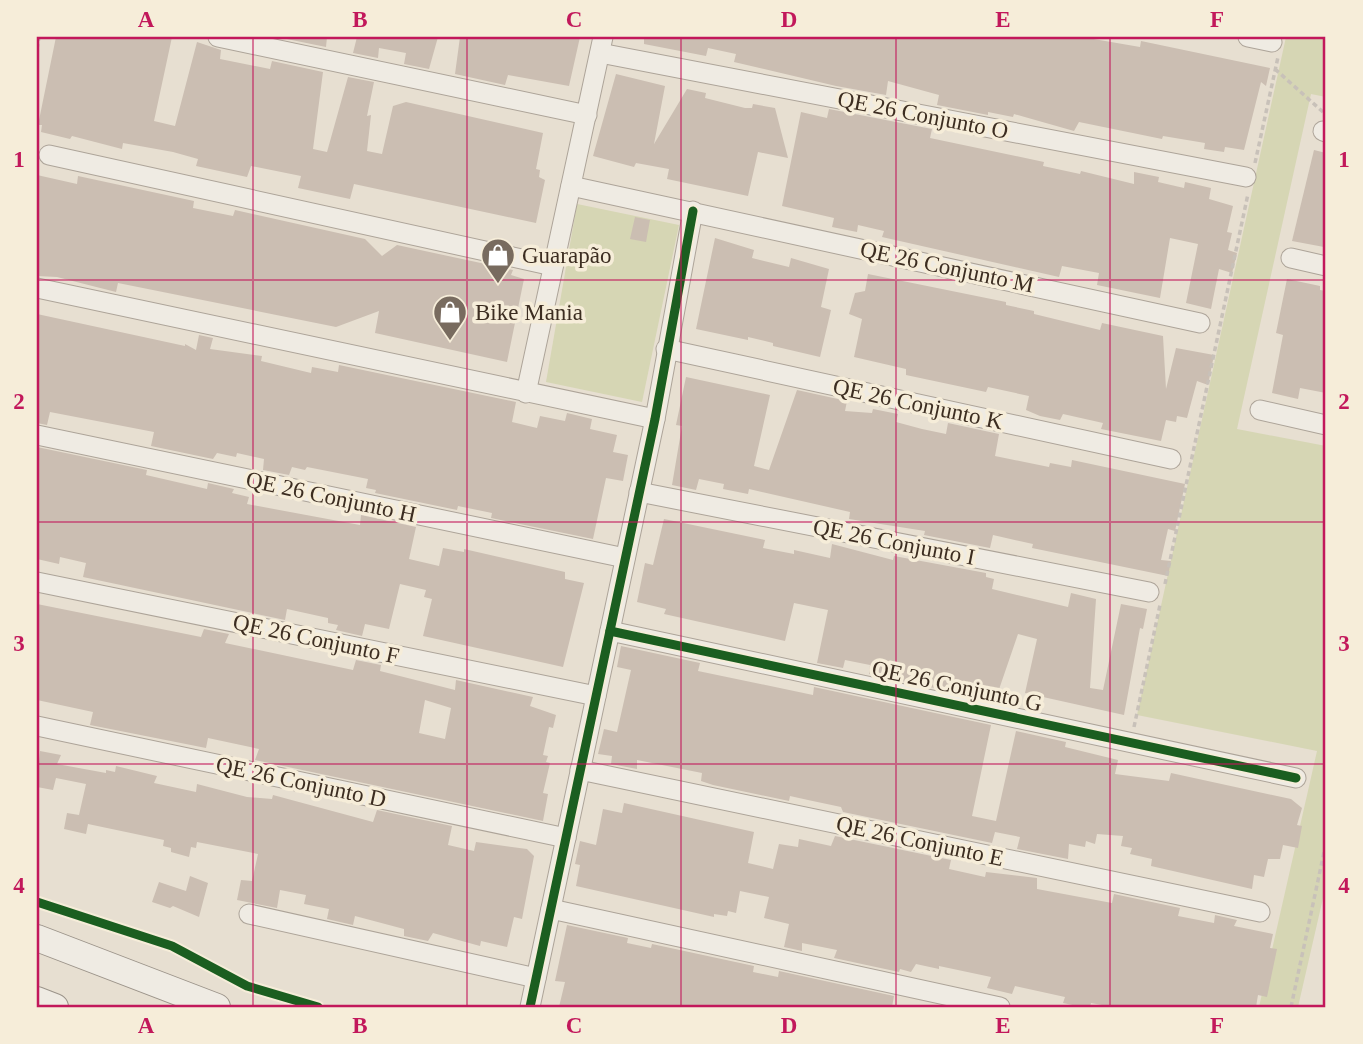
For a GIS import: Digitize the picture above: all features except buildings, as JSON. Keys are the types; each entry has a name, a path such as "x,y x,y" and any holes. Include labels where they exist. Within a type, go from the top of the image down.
{"main road":[{"path":"37,938 168,1001 217,1007"},
{"path":"37,1000 55,1007"}],"street":[{"path":"218,37 587,115"},
{"path":"1248,37 1276,45"},
{"path":"526,393 601,45"},
{"name":"QE 26 Conjunto O","path":"601,45 1250,178"},
{"path":"49,155 553,266"},
{"name":"QE 26 Conjunto M","path":"571,186 1200,323"},
{"path":"530,1007 655,418 693,211"},
{"path":"1291,258 1326,266"},
{"path":"37,288 655,418"},
{"name":"QE 26 Conjunto K","path":"666,349 1171,459"},
{"path":"1260,410 1326,425"},
{"name":"QE 26 Conjunto H","path":"37,436 625,558"},
{"name":"QE 26 Conjunto I","path":"639,492 1149,592"},
{"name":"QE 26 Conjunto F","path":"37,582 596,696"},
{"name":"QE 26 Conjunto G","path":"610,631 1296,778"},
{"name":"QE 26 Conjunto D","path":"37,726 566,838"},
{"name":"QE 26 Conjunto E","path":"580,770 1260,912"},
{"path":"551,909 1000,1007"},
{"path":"249,914 536,978"}],"path":[{"path":"37,49 39,37"},
{"path":"1130,743 1275,69 1276,45"},
{"path":"1275,69 1317,109 1325,125"},
{"path":"1291,1007 1326,843"}],"green space":[{"path":"1286,37 1326,37 1326,97 1311,94 1237,429 1326,446 1326,885 1298,1007 1259,1007 1317,751 1137,715"},
{"path":"577,204 679,225 642,402 546,382"}],"cycle path":[{"path":"530,1007 655,419 693,211"},
{"path":"610,631 1296,778"},
{"path":"37,902 172,946 247,986 318,1007"}],"place":[{"name":"Guarapão","path":"498,285"},
{"name":"Bike Mania","path":"450,342"}]}
